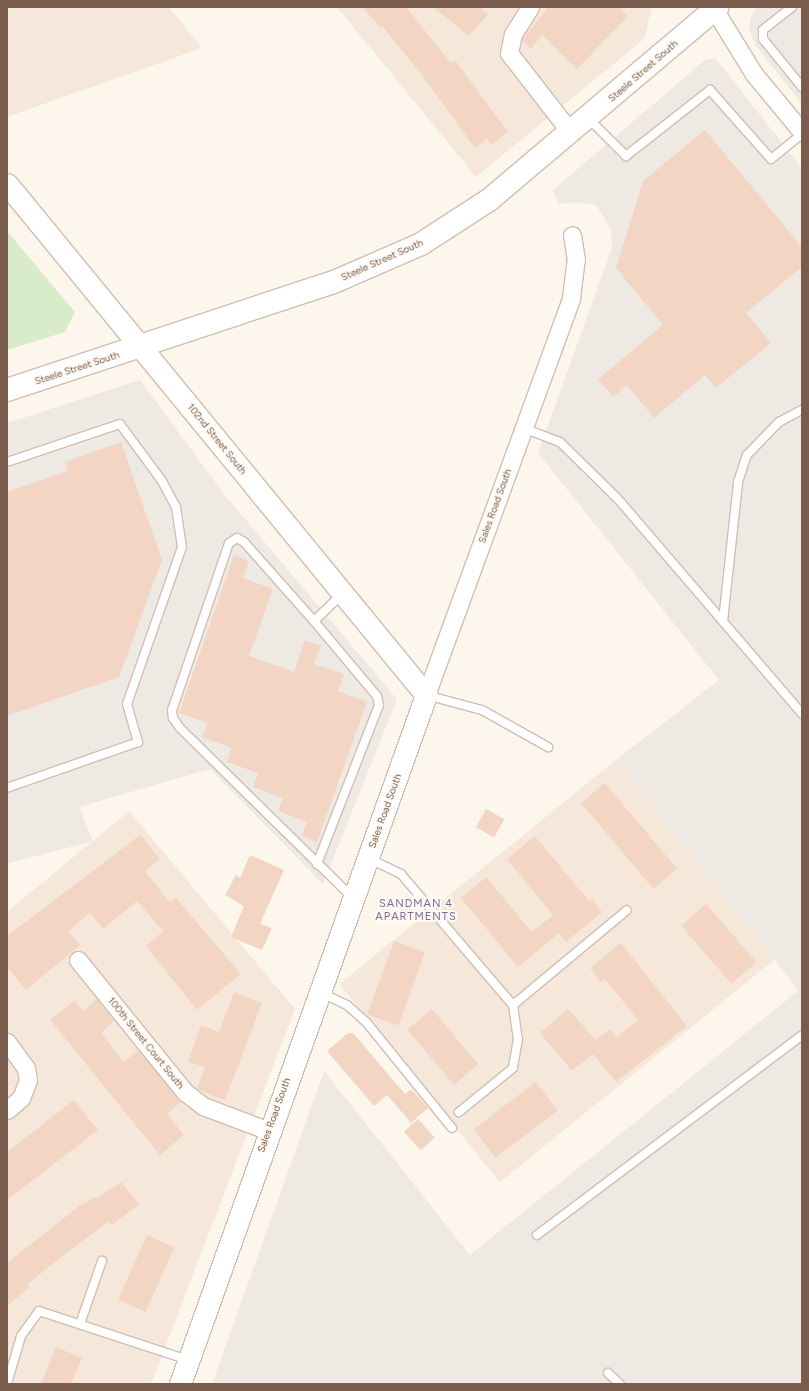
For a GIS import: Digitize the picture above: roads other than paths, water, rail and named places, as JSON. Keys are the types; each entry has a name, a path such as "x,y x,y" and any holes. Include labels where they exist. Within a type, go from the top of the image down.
{"main road":[{"name":"Steele Street South","path":"7,390 142,347 334,282 421,244 489,200 571,133 715,8"}],"street":[{"path":"530,7 510,41 509,53 512,59 571,133"},
{"path":"715,8 754,74 802,133"},
{"name":"102nd Street South","path":"7,184 426,695"},
{"name":"Sales Road South","path":"180,1384 268,1131 571,298 576,260 572,235"},
{"name":"100th Street Court South","path":"78,960 185,1092 209,1109 268,1131"},
{"path":"7,1042 26,1068 28,1080 21,1098 7,1110"}],"lane":[{"path":"792,7 763,30 763,39 802,87"},
{"path":"588,118 626,156 710,90 771,159 802,133"},
{"path":"722,621 738,482 746,455 779,422 802,410"},
{"path":"7,462 120,424 162,481 176,507 182,547 127,704 138,742 7,788"},
{"path":"523,428 560,442 618,499 802,714"},
{"path":"317,864 379,705 377,696 314,621 244,542 237,538 229,543 172,710 173,718 180,728 317,864 353,898"},
{"path":"314,621 343,593"},
{"path":"426,695 482,710 548,747"},
{"path":"368,858 401,874 513,1005 518,1040 514,1068 459,1112"},
{"path":"513,1005 628,910"},
{"path":"319,992 346,1005 368,1023 452,1128"},
{"path":"536,1235 802,1035"},
{"path":"80,1324 102,1261"},
{"path":"7,1384 21,1336 39,1310 188,1360"},
{"path":"608,1373 620,1384"}],"district":[{"name":"SANDMAN 4 APARTMENTS","path":"416,911"}]}
